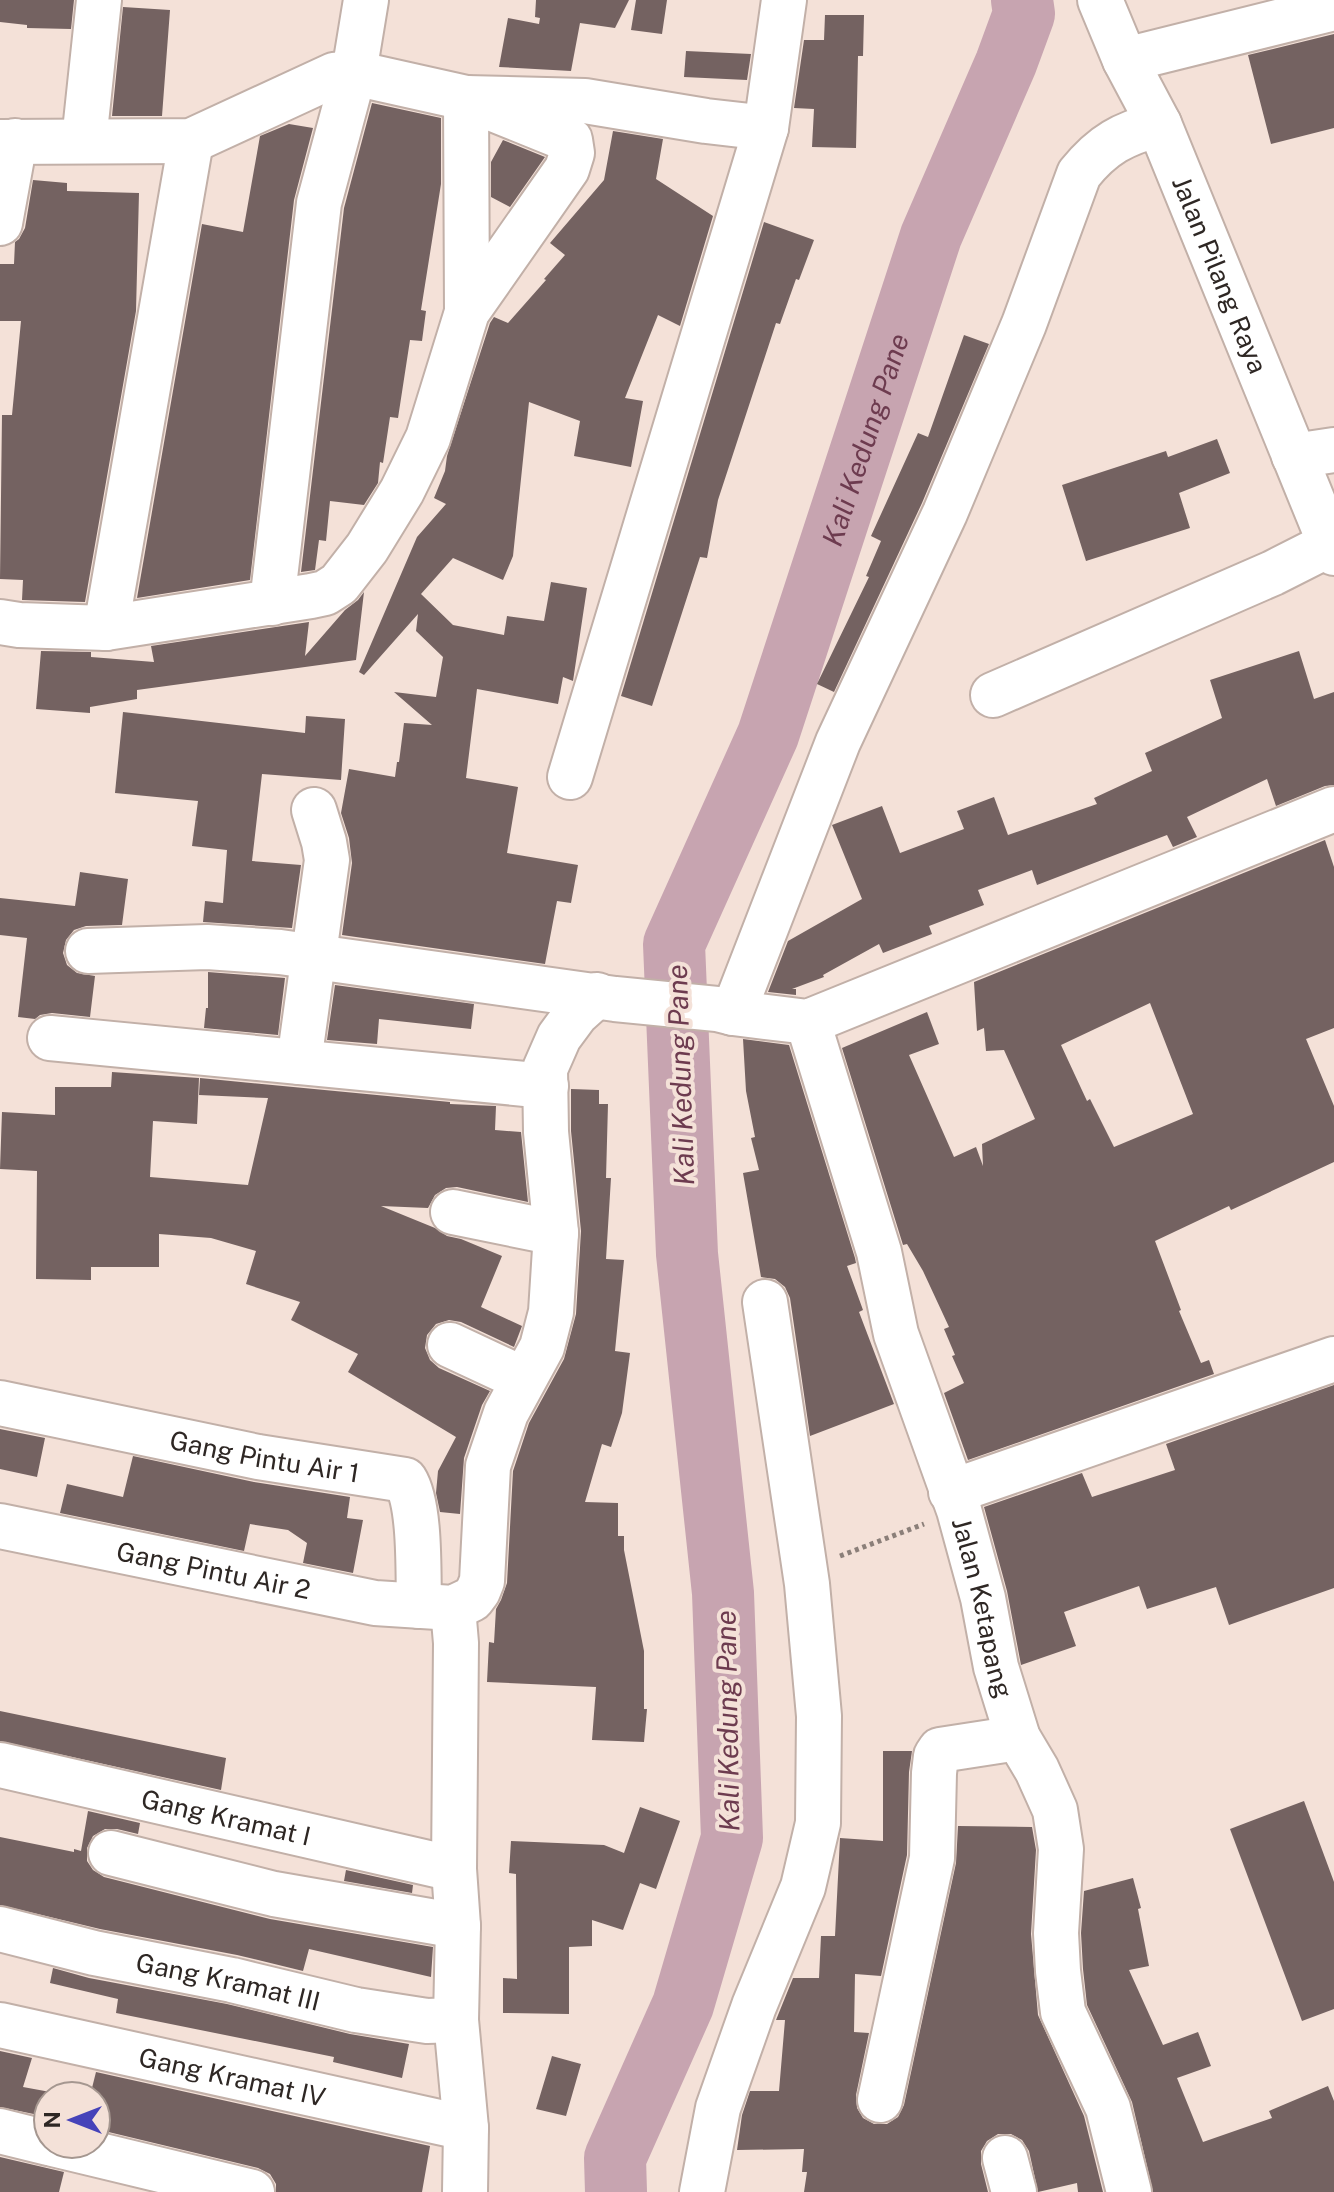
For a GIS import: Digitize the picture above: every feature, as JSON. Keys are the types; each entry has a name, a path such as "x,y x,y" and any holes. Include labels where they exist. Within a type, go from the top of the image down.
{"main road":[{"path":"84,141 99,0"},
{"path":"272,603 319,203 354,73 366,0"},
{"path":"570,777 766,128 784,0"},
{"name":"Jalan Pilang Raya","path":"1100,0 1125,60 1159,124 1314,453 1332,548"},
{"path":"1125,60 1334,8"},
{"path":"0,223 7,142 191,141 334,75 354,73 466,98 570,140 572,153 567,169 467,312"},
{"path":"466,98 585,101 766,128"},
{"path":"0,622 106,628 325,593 339,584 367,548 402,491 428,438 467,312 466,98"},
{"path":"725,1011 838,742 951,499 1024,324 1079,174 1109,143 1131,132 1159,124"},
{"path":"106,628 191,141"},
{"path":"993,695 1332,548"},
{"path":"88,951 207,947 315,956 808,1022 1334,809"},
{"path":"299,1062 327,860 314,810"},
{"path":"465,2192 466,2128 456,2020 456,1643 446,1605 478,1591 482,1581 488,1466 506,1413 542,1347 551,1312 556,1233 546,1132 545,1069 559,1037 576,1014 606,997"},
{"name":"Jalan Ketapang","path":"808,1022 879,1252 896,1334 955,1501 983,1598 996,1667 1018,1738 1055,1810 1061,1849 1056,1933 1063,2012 1108,2108 1124,2191"},
{"path":"50,1038 546,1086"},
{"path":"453,1212 556,1233"},
{"path":"702,2192 718,2108 754,2006 803,1887 818,1823 819,1716 805,1569 765,1302"},
{"path":"450,1345 523,1379"},
{"path":"955,1501 1334,1359"},
{"name":"Gang Pintu Air 1","path":"0,1403 258,1457 405,1480 410,1489 416,1530 446,1605"},
{"name":"Gang Pintu Air 2","path":"0,1526 375,1603 446,1605"},
{"path":"880,2100 932,1858 936,1756 940,1750 1018,1738"},
{"name":"Gang Kramat I","path":"0,1765 454,1869"},
{"path":"111,1853 274,1894 458,1926"},
{"name":"Gang Kramat III","path":"0,1929 94,1953 232,1980 356,2010 427,2021 456,2020"},
{"name":"Gang Kramat IV","path":"0,2025 466,2128"},
{"path":"0,2131 32,2139"},
{"path":"112,2158 252,2192"}],"path":[{"path":"805,1569 955,1501"}],"building":[{"path":"0,0 74,0 71,29 27,28 27,25 0,22"},
{"path":"536,0 629,0 615,28 580,23 571,71 499,67 508,18 539,24 540,18 535,17"},
{"path":"636,0 667,0 662,34 631,30"},
{"path":"123,7 170,10 162,116 112,116"},
{"path":"825,15 864,15 863,56 858,56 856,148 812,147 814,109 794,108 804,40 824,40"},
{"path":"1334,34 1334,128 1271,144 1248,55"},
{"path":"686,51 751,54 747,80 684,77"},
{"path":"372,103 441,118 441,184 421,310 426,311 422,341 410,340 398,418 390,417 378,483 364,505 330,501 326,541 319,540 315,570 301,572 344,208"},
{"path":"289,124 313,128 294,200 250,580 137,598 202,224 243,232 260,136"},
{"path":"613,131 663,139 656,179 713,216 680,326 658,315 625,398 643,401 631,467 574,456 580,421 529,402 513,556 503,580 453,558 421,594 453,625 504,635 507,616 544,621 551,582 587,588 573,681 563,677 558,704 477,689 466,778 518,787 507,853 578,865 571,903 557,901 545,964 342,935 352,863 349,838 341,813 349,769 395,777 404,723 432,725 394,692 436,697 443,657 416,631 418,614 364,675 359,672 417,537 446,504 434,498 490,323 494,317 508,323 565,255 550,243 604,180"},
{"path":"503,140 545,157 510,207 491,197 491,162"},
{"path":"33,180 67,183 67,191 139,193 136,311 85,602 22,600 23,580 0,579 2,415 12,415 21,321 0,321 0,264 14,264 15,242 25,228"},
{"path":"764,222 814,240 780,324 776,323 718,500 707,558 700,557 652,706 621,696"},
{"path":"964,335 989,344 922,503 834,692 817,684 869,577 866,576 881,541 871,536 918,433 928,437"},
{"path":"1217,439 1230,473 1179,493 1190,528 1086,561 1062,485 1166,451 1168,457"},
{"path":"364,592 356,660 137,690 137,699 90,707 90,713 36,709 41,651 91,652 91,657 154,662 151,646 309,622 305,656"},
{"path":"1299,651 1314,699 1334,692 1334,785 1276,806 1267,779 1187,817 1197,837 1173,847 1167,835 1037,885 1032,870 978,890 984,905 929,926 932,934 883,953 879,944 824,977 792,989 796,989 796,995 768,992 788,941 862,899 832,825 882,806 900,853 964,829 957,811 994,797 1008,835 1097,804 1094,798 1152,771 1145,753 1222,718 1210,680"},
{"path":"123,712 305,733 306,716 345,719 341,780 262,774 252,861 301,865 292,928 203,922 205,901 223,903 227,850 192,846 198,801 115,793"},
{"path":"1325,840 1334,867 1334,1028 1306,1039 1334,1106 1334,1162 1155,1241 1201,1363 1209,1360 1214,1374 968,1460 944,1393 964,1383 944,1329 949,1327 923,1271 907,1244 903,1245 842,1048 927,1012 939,1044 909,1055 954,1157 976,1147 983,1166 982,1144 1035,1119 1004,1050 986,1051 984,1028 977,1031 974,982","holes":["1150,1003 1193,1114 1114,1147 1090,1099 1087,1101 1061,1045"]},
{"path":"80,872 128,879 122,925 86,926 74,930 66,940 63,953 67,965 77,973 95,976 90,1017 52,1013 35,1019 18,1017 27,938 0,935 0,898 75,906"},
{"path":"208,972 285,978 278,1035 204,1028 208,1008"},
{"path":"335,985 474,1004 471,1029 379,1019 377,1044 327,1040"},
{"path":"743,1039 789,1045 855,1258 856,1263 847,1266 863,1310 859,1312 894,1404 810,1436 790,1298 785,1287 775,1279 761,1277 743,1173 759,1170 751,1138 755,1137 746,1091"},
{"path":"112,1072 199,1078 197,1124 153,1121 150,1177 248,1185 268,1098 199,1095 200,1078 496,1106 495,1130 521,1132 528,1202 457,1187 446,1188 435,1195 428,1208 381,1206 447,1236 502,1256 481,1307 522,1326 514,1347 461,1322 449,1320 436,1324 427,1335 425,1348 430,1360 439,1368 490,1391 464,1458 460,1514 440,1512 436,1493 438,1471 456,1437 348,1372 358,1354 291,1320 300,1302 246,1284 256,1251 211,1238 159,1234 159,1267 91,1267 91,1280 36,1279 37,1171 0,1169 2,1112 55,1115 55,1087 111,1087"},
{"path":"571,1089 599,1090 599,1104 608,1104 606,1178 611,1178 606,1259 624,1260 615,1351 630,1353 622,1413 611,1447 602,1444 585,1502 618,1503 618,1536 624,1536 644,1651 644,1709 647,1709 644,1742 592,1740 596,1687 487,1682 489,1642 494,1643 496,1609 507,1583 513,1471 529,1423 564,1359 576,1314 581,1231 571,1131"},
{"path":"1334,1385 1334,1588 1229,1625 1216,1587 1147,1609 1139,1586 1064,1612 1076,1646 1021,1665 1007,1591 984,1507 1082,1473 1092,1497 1175,1470 1166,1444"},
{"path":"0,1429 45,1438 37,1477 0,1469"},
{"path":"133,1456 254,1482 350,1497 347,1518 363,1520 353,1573 303,1563 307,1543 288,1530 250,1524 244,1551 60,1513 67,1484 123,1497"},
{"path":"0,1711 226,1758 221,1790 0,1741"},
{"path":"883,1751 912,1751 907,1855 881,1976 855,1974 854,2032 869,2033 856,2095 857,2108 863,2118 874,2124 887,2124 898,2117 904,2105 956,1863 958,1826 1032,1827 1036,1850 1031,1934 1038,2015 1084,2116 1103,2192 1078,2192 1077,2183 1038,2192 1029,2151 1022,2140 1011,2134 998,2134 987,2141 981,2151 988,2192 804,2192 807,2172 802,2172 804,2149 737,2150 742,2115 750,2091 779,2091 785,2020 776,2020 793,1978 819,1978 821,1936 835,1936 840,1838 883,1841"},
{"path":"1304,1801 1334,1882 1334,2009 1302,2021 1230,1829"},
{"path":"640,1807 680,1821 656,1889 640,1883 623,1930 592,1920 592,1946 569,1947 569,2014 503,2013 503,1978 517,1979 516,1874 509,1873 511,1841 604,1845 624,1853"},
{"path":"88,1811 140,1823 138,1834 105,1829 93,1836 87,1848 87,1861 93,1870 104,1877 270,1919 433,1947 431,1977 309,1949 303,1971 0,1905 0,1837 81,1851"},
{"path":"346,1870 413,1885 412,1893 344,1881"},
{"path":"1133,1878 1141,1908 1138,1909 1149,1966 1129,1970 1163,2045 1198,2032 1211,2066 1177,2078 1203,2142 1272,2118 1269,2111 1328,2086 1334,2101 1334,2192 1153,2192 1132,2102 1087,2005 1083,1969 1081,1933 1084,1891"},
{"path":"53,1968 89,1978 227,2004 350,2034 409,2044 402,2078 333,2062 334,2057 116,2013 118,1999 50,1983"},
{"path":"0,2051 32,2058 23,2087 32,2089 32,2114 0,2107"},
{"path":"552,2056 581,2064 566,2116 536,2109"},
{"path":"96,2072 430,2146 422,2192 276,2192 276,2184 270,2174 258,2168 112,2133 112,2080 94,2080"},
{"path":"0,2157 64,2172 59,2192 0,2192"}],"waterway":[{"name":"Kali Kedung Pane","path":"616,2192 615,2158 683,2005 732,1838 723,1593 687,1254 674,944 768,735 931,236 1006,63 1024,14 1022,0"}]}
